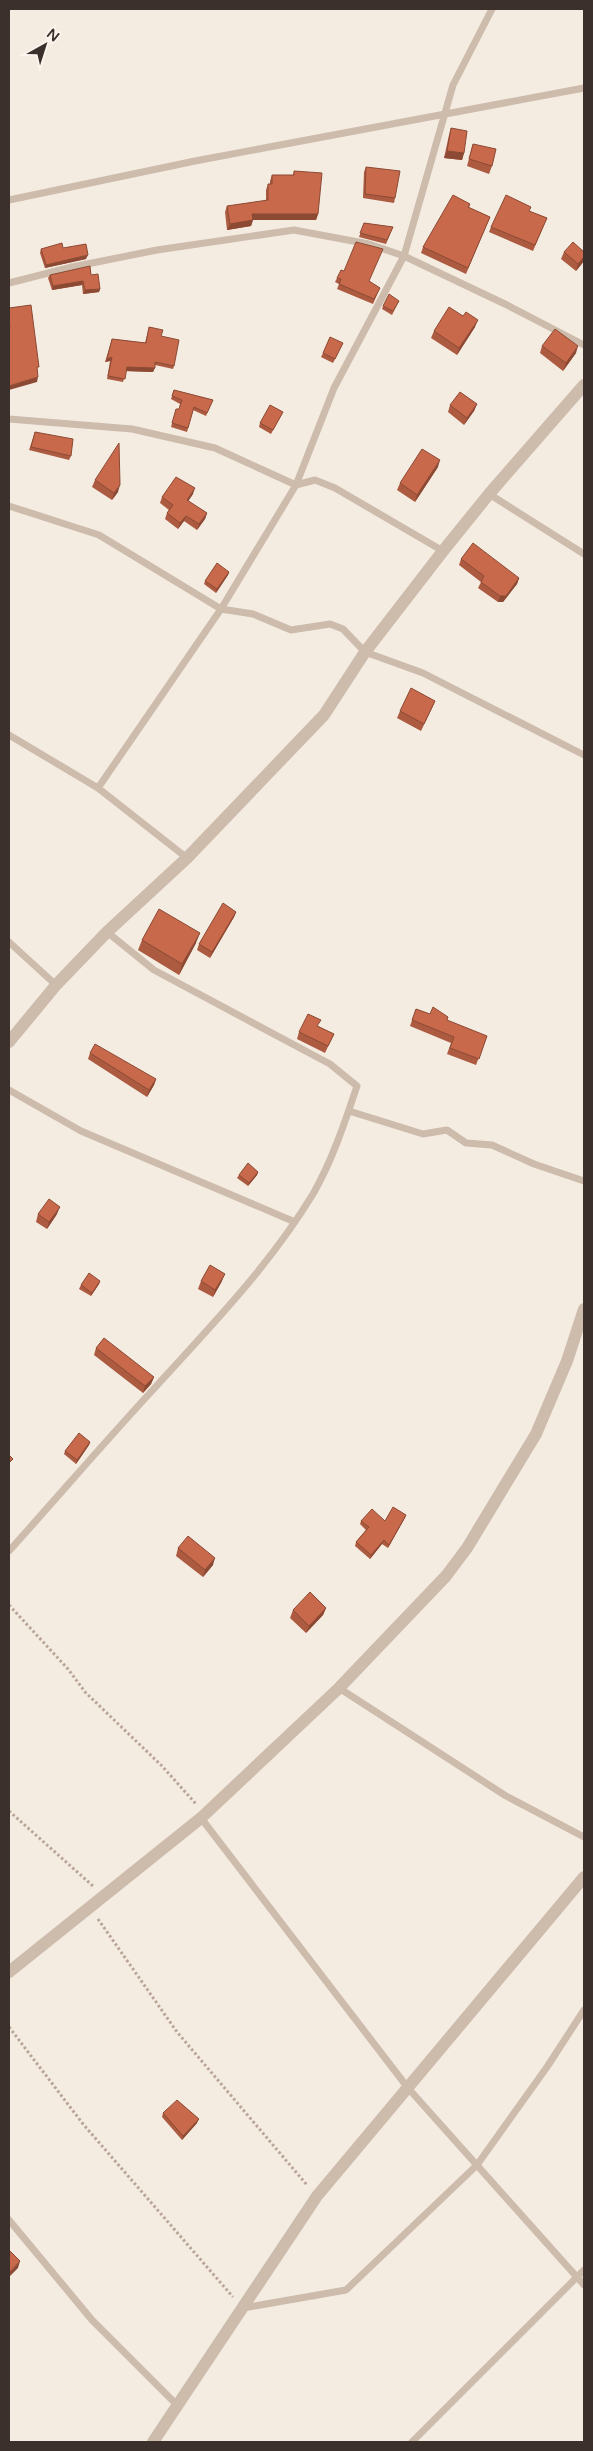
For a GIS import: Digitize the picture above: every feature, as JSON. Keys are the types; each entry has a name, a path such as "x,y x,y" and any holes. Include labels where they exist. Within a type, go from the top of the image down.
{"street":[{"path":"9,1042 56,985 107,932 187,858 324,715 365,652 443,551 489,494 584,385"},
{"path":"9,1972 89,1906 203,1817 339,1688 446,1576 467,1548 536,1434 567,1361 584,1309"},
{"path":"153,2442 317,2196 584,1877"}],"lane":[{"path":"98,788 221,609 296,485 334,388 404,256 453,85 492,9"},
{"path":"9,200 195,161 443,116 584,88"},
{"path":"9,283 72,267 156,250 294,230 369,244 404,256 508,305 584,345"},
{"path":"9,419 132,429 215,448 296,485 315,480 334,488 443,551"},
{"path":"489,494 584,554"},
{"path":"9,506 99,535 221,609 253,614 291,630 330,624 343,629 365,652 423,673 584,755"},
{"path":"9,735 98,788 187,858"},
{"path":"9,1551 105,1442 247,1287 314,1192 333,1153 358,1086 330,1064 154,970 107,932"},
{"path":"9,942 56,985"},
{"path":"9,1090 81,1131 294,1222"},
{"path":"349,1111 423,1134 447,1130 466,1142 492,1145 534,1164 584,1181"},
{"path":"339,1688 506,1796 584,1837"},
{"path":"203,1817 408,2088 578,2276 584,2285"},
{"path":"243,2308 346,2290 477,2164 547,2067 584,2010"},
{"path":"9,2220 92,2320 178,2406"},
{"path":"412,2442 584,2270"}],"path":[{"path":"9,1604 68,1668 85,1692 162,1766 203,1817"},
{"path":"9,1811 90,1882 102,1896"},
{"path":"89,1906 177,2032 317,2196"},
{"path":"9,2026 83,2124 243,2308"}],"building":[{"path":"451,128 467,131 464,153 447,151"},
{"path":"473,144 496,149 492,166 469,159"},
{"path":"366,167 400,171 395,198 365,194"},
{"path":"294,171 322,173 318,214 252,214 253,220 230,224 227,206 268,200 268,184 272,184 272,175 294,175"},
{"path":"453,195 470,204 468,207 490,217 468,268 423,247"},
{"path":"506,195 531,207 529,211 547,218 535,245 491,227"},
{"path":"364,223 393,227 387,240 360,233"},
{"path":"356,242 383,249 369,281 380,288 374,299 339,284 341,279 337,278 341,270 344,271"},
{"path":"573,242 584,252 584,257 578,264 564,252"},
{"path":"62,243 63,248 86,244 88,255 46,265 41,249"},
{"path":"90,266 91,275 98,274 100,289 85,290 83,281 53,286 50,275"},
{"path":"389,294 399,301 393,311 383,306"},
{"path":"31,305 39,367 37,367 38,377 9,386 9,308"},
{"path":"449,307 463,316 466,312 478,320 459,348 434,331"},
{"path":"149,327 163,330 161,336 179,340 174,366 155,362 155,368 127,367 125,379 108,376 112,357 107,359 112,339 146,343"},
{"path":"555,329 578,346 566,363 542,346"},
{"path":"330,337 343,343 335,359 323,353"},
{"path":"174,390 213,400 207,413 194,407 188,428 172,423 176,409 179,409 182,400 172,396"},
{"path":"460,392 477,404 467,418 450,405"},
{"path":"270,405 283,412 273,430 260,423"},
{"path":"35,432 73,439 71,456 31,447"},
{"path":"119,443 120,485 114,493 95,480"},
{"path":"422,449 440,460 417,495 400,483"},
{"path":"176,477 195,488 187,500 207,513 199,524 186,516 180,523 167,513 173,505 162,497"},
{"path":"473,543 519,578 506,596 500,596 481,582 484,576 461,559"},
{"path":"217,563 229,572 217,589 205,581"},
{"path":"411,688 435,701 424,724 400,711"},
{"path":"223,903 236,912 212,952 199,944"},
{"path":"159,909 200,933 182,964 142,940"},
{"path":"433,1007 448,1017 447,1020 487,1036 479,1059 450,1048 454,1037 412,1020 416,1009 430,1014"},
{"path":"308,1014 321,1020 317,1026 334,1034 328,1046 299,1032"},
{"path":"95,1044 156,1079 149,1090 90,1053"},
{"path":"248,1163 258,1172 249,1183 239,1175"},
{"path":"49,1199 60,1207 49,1222 38,1214"},
{"path":"210,1265 225,1274 215,1290 201,1281"},
{"path":"89,1273 100,1281 92,1293 81,1285"},
{"path":"104,1338 154,1377 145,1386 96,1348"},
{"path":"79,1433 90,1442 77,1460 65,1451"},
{"path":"9,1455 13,1459 9,1463"},
{"path":"393,1507 406,1515 389,1545 384,1540 371,1555 356,1542 369,1527 361,1521 372,1509 385,1521"},
{"path":"188,1536 215,1558 205,1570 178,1548"},
{"path":"310,1592 326,1608 309,1626 293,1610"},
{"path":"177,2100 199,2119 183,2136 163,2113"},
{"path":"9,2250 20,2261 9,2273"}]}
